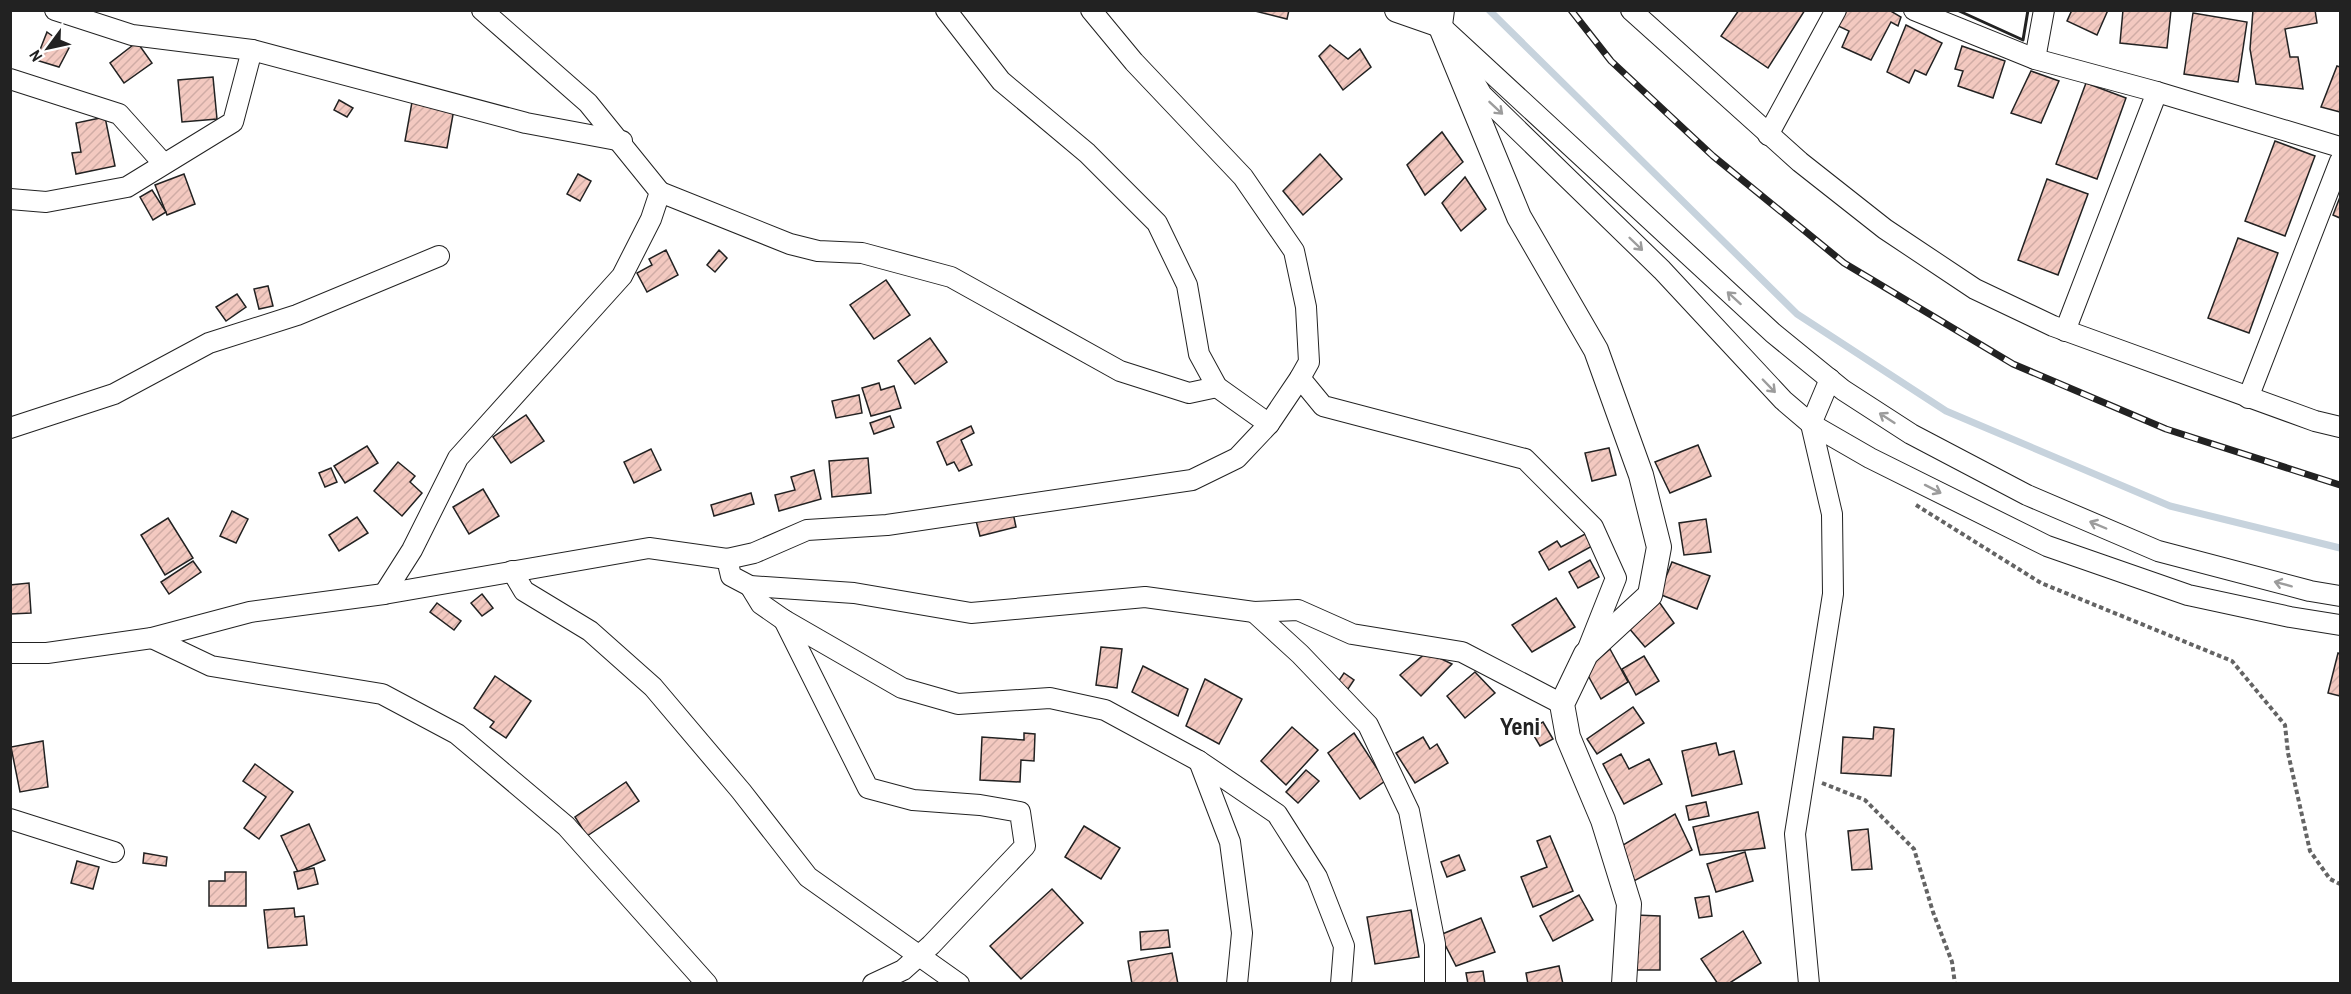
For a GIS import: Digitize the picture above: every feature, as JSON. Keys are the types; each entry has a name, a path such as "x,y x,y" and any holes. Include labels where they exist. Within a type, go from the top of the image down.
{"street":[{"path":"56,10 132,35 252,50 525,123 622,141"},
{"path":"482,10 588,103 622,141 660,192 790,244 818,251 862,253 951,277 1120,371 1189,393 1217,387"},
{"path":"946,10 1001,81 1087,153 1157,223 1187,285 1199,354 1217,387 1269,424"},
{"path":"10,653 47,653 152,638 250,612 384,594 649,548 727,559 754,554 807,530 887,525 1192,480 1237,458 1269,424 1309,362 1306,307 1294,251 1243,177 1134,62 1091,10"},
{"path":"1397,10 1441,18 1764,325 1830,380 1911,435 2028,495 2158,551 2310,591 2340,596"},
{"path":"1631,10 1768,135 1885,229 1975,290 2065,331 2315,422 2340,427"},
{"path":"1768,135 1836,10"},
{"path":"1914,10 2035,59 2157,92 2340,147"},
{"path":"2035,59 2044,10"},
{"path":"1441,18 1519,217 1596,350 1641,475 1659,547 1650,595 1586,654"},
{"path":"1441,18 1482,95 1662,270 1775,392 1811,424 1905,475 2048,546 2188,595 2290,617 2340,625"},
{"path":"10,199 46,202 127,187 233,122 252,50"},
{"path":"10,79 119,114 163,163"},
{"path":"2065,331 2157,92"},
{"path":"2248,398 2340,161"},
{"path":"384,594 411,550 458,458 622,276 651,219 660,192"},
{"path":"10,428 114,394 209,343 297,315 439,256"},
{"path":"1300,378 1323,406 1525,459 1593,527 1616,578 1586,654 1562,704 1568,737 1603,820 1629,904 1624,984"},
{"path":"1809,984 1795,834 1833,594 1832,514 1811,424 1830,380"},
{"path":"727,559 731,576 750,586 854,593 972,613 1145,597 1254,612 1298,610 1352,634 1462,652 1562,704"},
{"path":"512,571 524,591 590,631 653,687 741,791 808,877 959,984"},
{"path":"750,586 761,604 784,620 902,688 958,704 1050,698 1105,710 1199,761 1277,814 1312,868 1344,946 1341,984"},
{"path":"1254,612 1300,654 1368,725 1408,811 1435,944 1435,984"},
{"path":"784,620 868,788 913,800 980,805 1020,812 1025,846 920,955 903,970 873,984"},
{"path":"152,638 211,666 382,694 457,734 566,826 707,984"},
{"path":"1199,761 1230,842 1242,933 1237,984"},
{"path":"10,819 114,852"}],"path":[{"path":"1905,475 1905,494 1920,509 2042,583 2232,661 2285,725 2290,763 2310,851 2330,879 2340,884"},
{"path":"1805,776 1865,800 1914,849 1933,912 1952,962 1955,984"}],"building":[{"path":"1251,10 1289,10 1287,19"},
{"path":"1739,10 1805,10 1768,68 1721,36"},
{"path":"1843,10 1889,10 1901,17 1898,26 1891,22 1871,60 1842,47 1849,31 1834,24"},
{"path":"2072,10 2108,10 2097,35 2067,21"},
{"path":"2123,10 2171,10 2167,48 2120,43"},
{"path":"2253,10 2315,10 2317,23 2285,29 2290,57 2298,57 2303,89 2256,84 2250,49"},
{"path":"2193,13 2247,22 2238,82 2184,74"},
{"path":"1906,25 1942,43 1926,75 1915,70 1909,83 1887,72"},
{"path":"47,32 69,48 59,67 36,60"},
{"path":"137,42 152,63 124,83 110,63"},
{"path":"1330,45 1348,59 1360,49 1371,67 1343,90 1319,56"},
{"path":"1962,46 2005,61 1993,98 1958,86 1963,71 1955,69"},
{"path":"2337,66 2340,67 2340,112 2321,107"},
{"path":"2031,71 2059,81 2041,123 2011,113"},
{"path":"213,77 217,119 182,122 178,80"},
{"path":"2086,83 2126,98 2097,179 2056,164"},
{"path":"339,100 353,108 347,117 334,110"},
{"path":"412,102 454,109 447,148 405,141"},
{"path":"105,117 115,166 76,174 72,153 81,152 76,123"},
{"path":"1442,132 1463,162 1425,195 1407,165"},
{"path":"2275,141 2315,156 2285,236 2245,221"},
{"path":"1320,154 1342,179 1303,215 1283,191"},
{"path":"184,174 195,204 167,215 155,185"},
{"path":"578,174 591,181 580,201 567,194"},
{"path":"1465,177 1486,209 1461,231 1442,203"},
{"path":"2047,179 2088,194 2058,275 2018,260"},
{"path":"152,190 166,212 153,220 140,197"},
{"path":"2340,197 2340,218 2333,215"},
{"path":"2238,238 2278,253 2249,333 2208,318"},
{"path":"666,250 678,275 647,292 637,273 652,265 649,259"},
{"path":"719,250 727,258 715,272 707,265"},
{"path":"886,280 910,315 874,339 850,305"},
{"path":"268,286 273,306 259,309 254,289"},
{"path":"237,294 246,307 226,321 216,307"},
{"path":"930,338 947,362 915,384 898,361"},
{"path":"879,383 881,390 894,386 901,408 871,416 862,388"},
{"path":"859,395 862,413 836,418 832,401"},
{"path":"526,415 544,441 511,463 493,437"},
{"path":"890,416 894,427 874,434 870,423"},
{"path":"971,426 974,433 961,440 972,465 959,471 954,462 947,465 937,442"},
{"path":"1698,445 1711,476 1670,493 1655,462"},
{"path":"367,446 378,463 345,483 334,466"},
{"path":"1609,448 1616,475 1592,481 1585,453"},
{"path":"651,449 661,470 634,483 624,462"},
{"path":"868,458 871,493 832,497 829,461"},
{"path":"398,462 415,476 410,482 422,493 402,516 374,491"},
{"path":"331,468 337,482 325,487 319,473"},
{"path":"814,470 821,499 779,511 775,495 795,490 791,477"},
{"path":"483,489 499,516 469,534 453,507"},
{"path":"751,493 754,504 714,516 711,505"},
{"path":"1012,508 1016,527 980,536 975,517"},
{"path":"232,511 248,519 236,543 220,536"},
{"path":"357,517 368,533 339,551 329,535"},
{"path":"168,518 193,558 165,575 141,535"},
{"path":"1706,519 1711,552 1684,555 1679,523"},
{"path":"1587,533 1594,545 1549,570 1539,552 1557,541 1561,547"},
{"path":"1590,560 1599,577 1578,588 1569,572"},
{"path":"193,561 201,572 169,594 161,582"},
{"path":"1672,562 1710,576 1697,609 1659,594"},
{"path":"29,583 31,613 10,614 10,585"},
{"path":"482,594 493,608 482,616 471,603"},
{"path":"1556,598 1575,627 1532,652 1512,625"},
{"path":"1657,599 1674,623 1645,647 1628,627"},
{"path":"437,603 461,621 454,630 430,612"},
{"path":"1101,647 1122,649 1117,688 1096,685"},
{"path":"1610,649 1628,682 1601,699 1585,670"},
{"path":"1427,652 1452,664 1421,696 1400,675"},
{"path":"2338,653 2340,654 2340,696 2328,693"},
{"path":"1644,656 1659,681 1636,695 1622,669"},
{"path":"1143,666 1188,689 1178,716 1132,692"},
{"path":"1475,672 1495,693 1465,718 1447,696"},
{"path":"1344,673 1354,680 1348,689 1338,682"},
{"path":"495,676 531,701 506,738 490,727 494,722 474,708"},
{"path":"1205,679 1242,699 1219,744 1186,726"},
{"path":"1633,707 1644,723 1597,754 1587,739"},
{"path":"1543,722 1553,739 1540,746 1530,729"},
{"path":"1292,727 1318,750 1286,785 1261,761"},
{"path":"1874,727 1894,729 1891,776 1841,773 1843,737 1873,739"},
{"path":"1024,733 1035,734 1034,761 1021,760 1020,782 980,780 982,737 1024,740"},
{"path":"1354,733 1385,781 1360,799 1328,753"},
{"path":"1423,737 1430,749 1437,744 1448,763 1415,783 1396,753"},
{"path":"43,741 48,787 20,792 11,747"},
{"path":"1716,743 1719,755 1734,751 1742,784 1692,796 1682,751"},
{"path":"1621,754 1629,769 1649,759 1662,784 1624,804 1603,764"},
{"path":"255,764 293,792 259,839 244,828 266,797 243,781"},
{"path":"1306,770 1319,781 1298,803 1286,792"},
{"path":"626,782 639,801 587,836 575,817"},
{"path":"1706,802 1709,816 1689,820 1686,806"},
{"path":"1758,812 1765,848 1700,855 1693,827"},
{"path":"1675,814 1692,850 1634,881 1623,845"},
{"path":"309,824 325,860 298,872 281,836"},
{"path":"1084,826 1120,848 1101,879 1065,857"},
{"path":"1868,829 1872,869 1852,870 1848,831"},
{"path":"1550,836 1573,891 1533,907 1521,877 1547,867 1537,841"},
{"path":"1745,852 1753,881 1716,892 1707,864"},
{"path":"144,853 167,857 166,866 143,863"},
{"path":"1459,855 1465,870 1447,877 1441,862"},
{"path":"77,861 99,867 93,889 71,883"},
{"path":"314,868 318,884 298,889 294,872"},
{"path":"225,872 246,872 246,906 209,906 209,881 225,881"},
{"path":"1052,889 1083,923 1021,979 990,946"},
{"path":"1579,895 1593,920 1553,941 1540,916"},
{"path":"1709,896 1712,916 1699,918 1695,898"},
{"path":"294,908 295,917 304,916 307,945 268,948 264,910"},
{"path":"1411,910 1419,957 1375,964 1367,917"},
{"path":"1635,915 1660,916 1660,970 1635,970"},
{"path":"1481,918 1495,952 1456,966 1440,935"},
{"path":"1168,930 1170,947 1141,950 1140,932"},
{"path":"1743,931 1761,963 1728,984 1718,984 1701,959"},
{"path":"1172,953 1178,984 1132,984 1128,961"},
{"path":"1559,966 1563,984 1528,984 1526,973"},
{"path":"1483,971 1485,984 1468,984 1466,973"}],"waterway":[{"path":"1489,10 1797,314 1946,411 2170,506 2340,548"}],"railway":[{"path":"1571,10 1611,61 1713,156 1844,263 2013,364 2166,429 2340,485"}],"wall":[{"path":"1957,10 2023,40 2028,10"}],"district":[{"name":"Yeni","path":"1520,726"}]}
